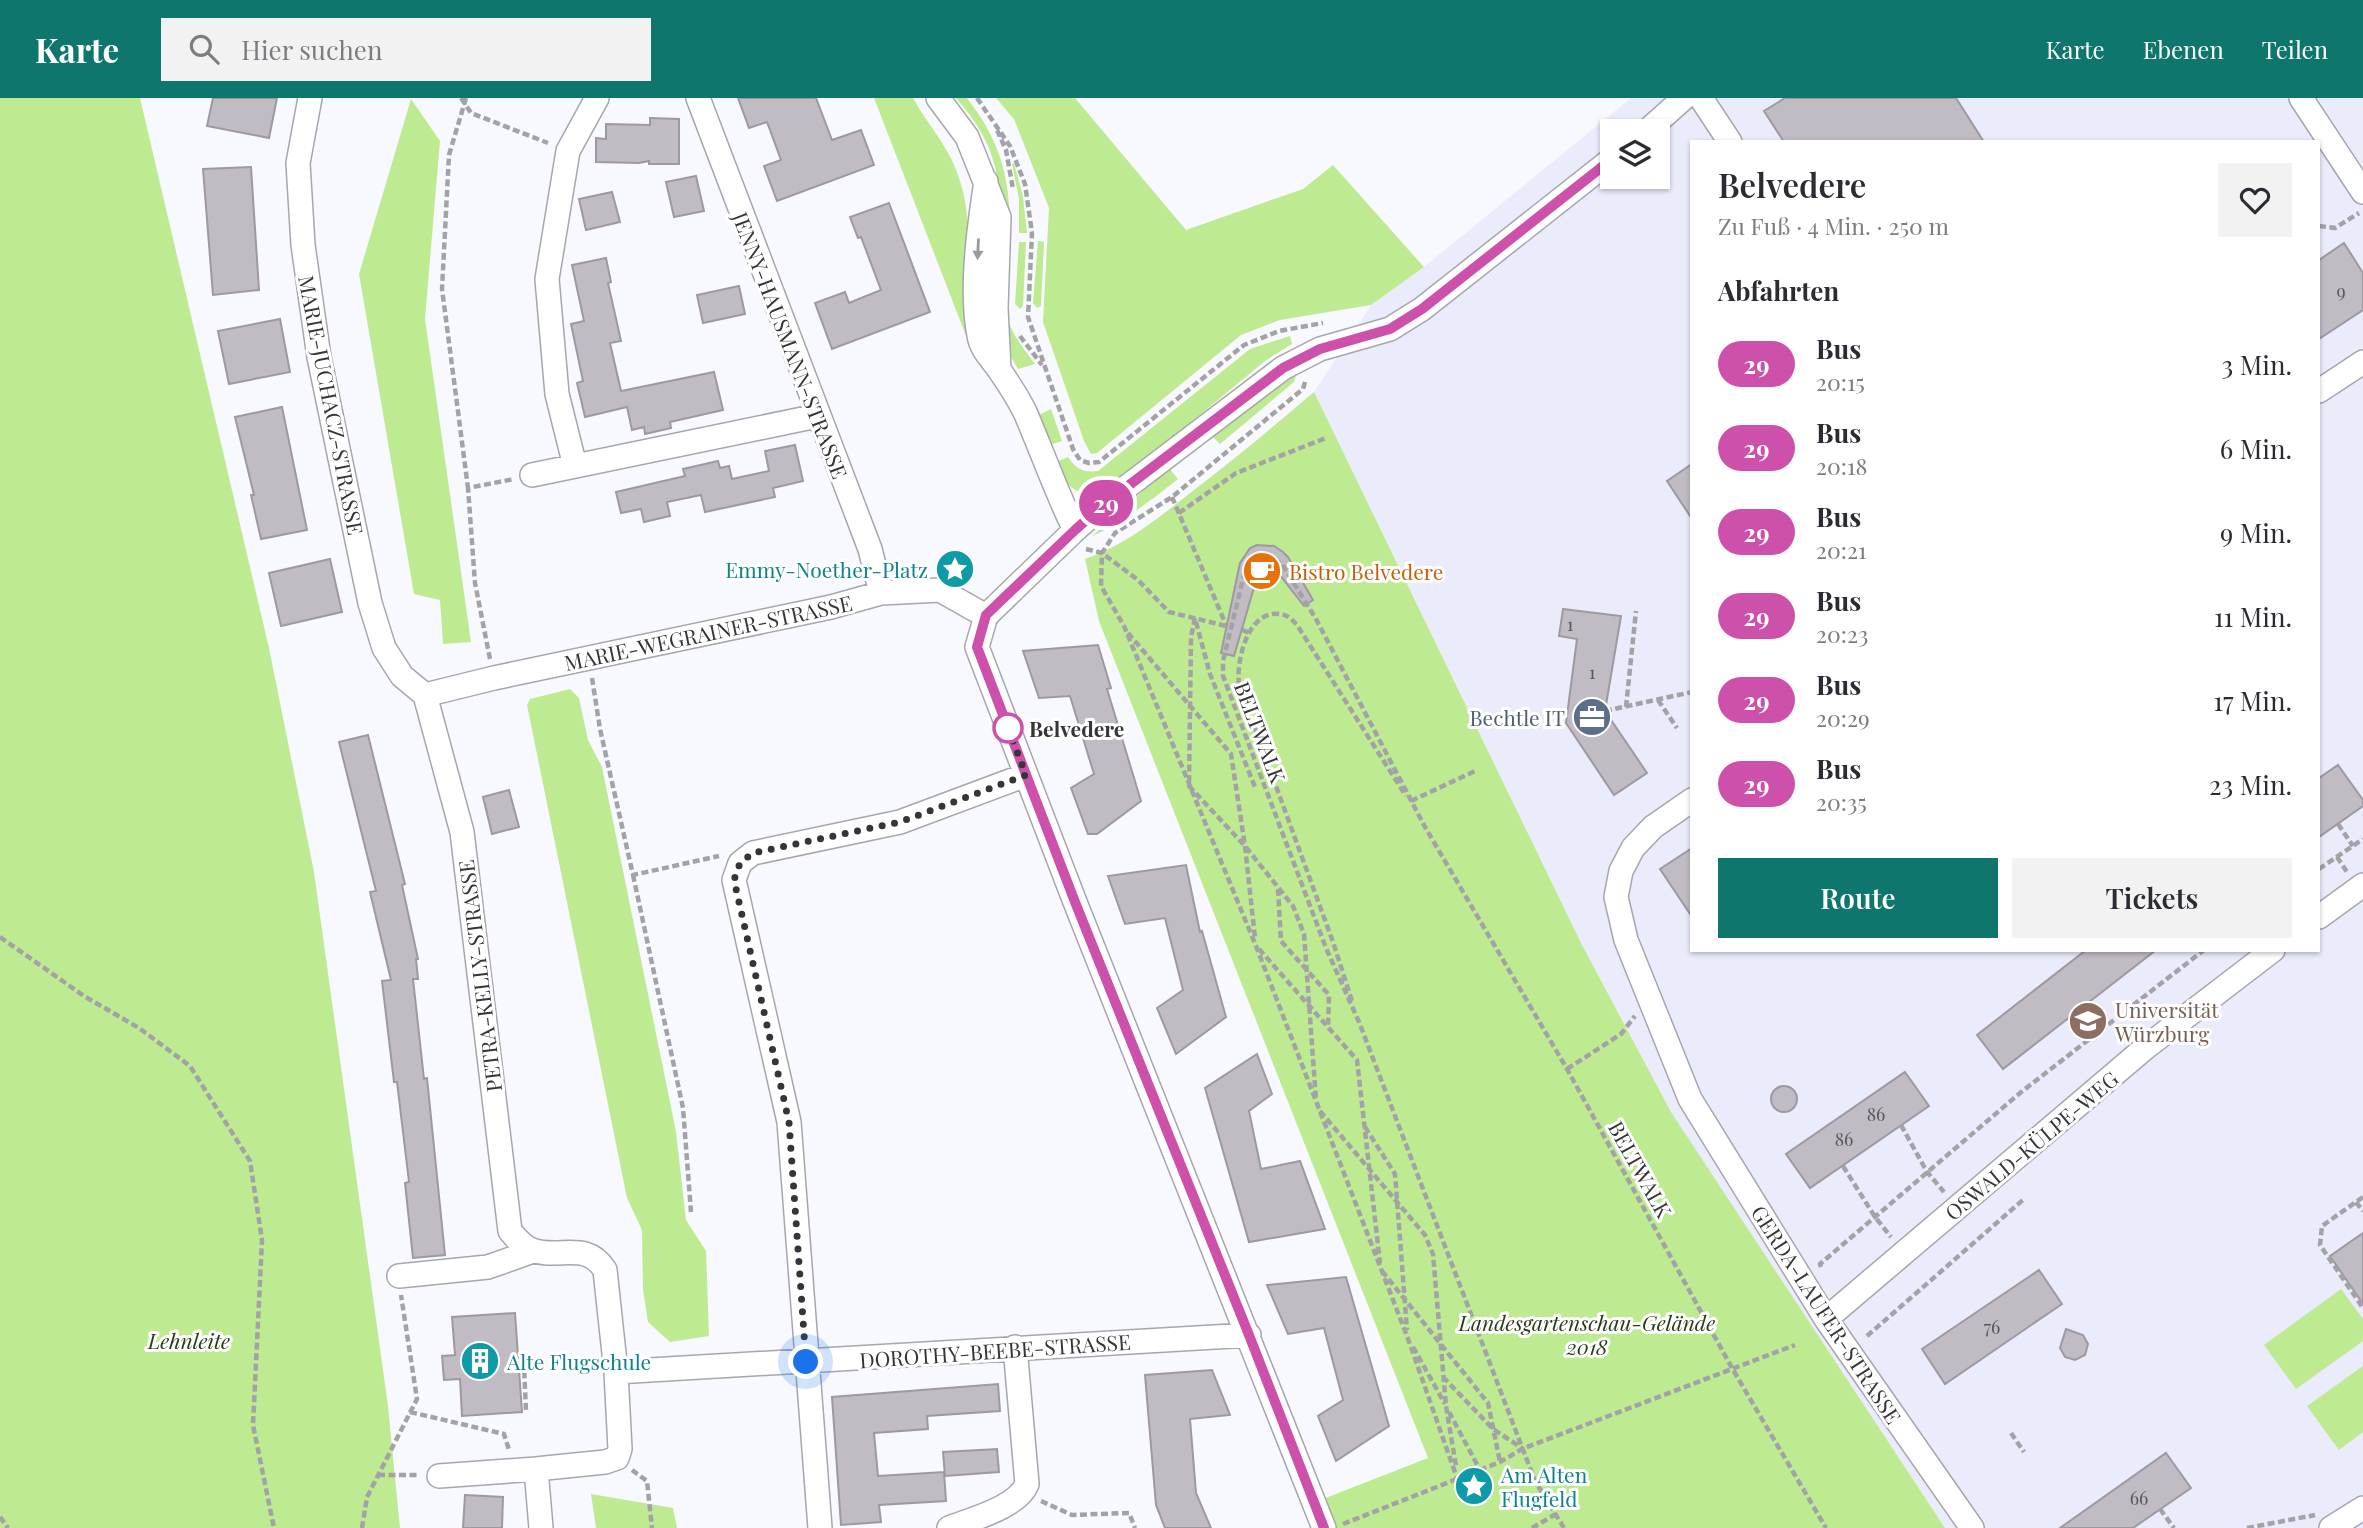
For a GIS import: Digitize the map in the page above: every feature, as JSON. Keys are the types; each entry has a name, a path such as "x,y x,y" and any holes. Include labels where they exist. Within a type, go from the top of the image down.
{"street":[{"name":"MARIE-JUCHACZ-STRASSE","path":"310,98 298,163 303,245 319,357 370,603 384,648 402,676 425,695"},
{"path":"575,467 557,394 547,279 568,151 597,98"},
{"name":"JENNY-HAUSMANN-STRASSE","path":"698,98 817,416 870,549 881,593"},
{"path":"938,98 967,137 999,217 996,308 999,369 1024,411 1075,530"},
{"path":"1660,119 1684,98"},
{"path":"1701,98 1729,140"},
{"path":"2301,98 2363,192"},
{"path":"1332,1527 1249,1335 977,647 986,615 1103,505 1283,368 1320,349 1390,329 1422,309 1600,168"},
{"path":"2320,390 2363,362"},
{"path":"532,475 817,416"},
{"name":"MARIE-WEGRAINER-STRASSE","path":"425,695 589,657 818,610 881,593 940,590 986,615"},
{"name":"PETRA-KELLY-STRASSE","path":"425,695 462,832 510,1231 517,1240 533,1251"},
{"path":"820,1528 789,1122 734,880 740,863 753,853 900,822 1026,775"},
{"name":"GERDA-LAUFER-STRASSE","path":"1690,801 1653,827 1633,848 1621,871 1616,897 1626,940 1688,1096 1826,1319 1972,1528"},
{"path":"2320,916 2363,886"},
{"name":"OSWALD-KÜLPE-WEG","path":"1826,1319 2146,1048 2270,952"},
{"path":"399,1276 488,1268 533,1251 589,1254 598,1259 605,1270 616,1372 620,1449 617,1458 605,1462 439,1476"},
{"name":"DOROTHY-BEEBE-STRASSE","path":"616,1372 1249,1335"},
{"path":"949,1528 1011,1503 1024,1493 1027,1484 1015,1347"},
{"path":"525,1470 541,1528"},
{"path":"2327,1521 2363,1508"}],"path":[{"path":"977,98 1010,146 1025,184 1032,233 1028,317 1073,449 1080,460 1099,462 1244,345 1279,331 1326,322"},
{"path":"464,100 471,113 568,151"},
{"path":"464,100 449,155 442,289 468,488 475,583 494,678"},
{"path":"2320,226 2335,228 2363,211"},
{"path":"1303,356 1309,370 1303,389 1172,497 1115,533 1102,553 1101,586 1126,629 1256,946 1407,1336 1457,1478"},
{"path":"1179,513 1236,473 1326,438"},
{"path":"468,488 532,475"},
{"path":"1102,553 1138,580 1169,612 1226,626 1172,497"},
{"name":"BELTWALK","path":"1359,1022 1326,948 1223,676 1223,661 1241,579 1254,561 1267,558 1282,564 1333,650 1425,827"},
{"path":"1626,706 1636,611"},
{"name":"BELTWALK","path":"1564,1528 1535,1481 1522,1449 1359,1022 1333,942 1238,685 1239,665 1250,633 1259,620 1267,615 1284,614 1290,617 1305,637 1425,827 1567,1069 1732,1368 1826,1528"},
{"path":"1195,618 1191,637 1189,786 1245,846 1293,906 1304,934 1317,1107 1425,1235 1433,1254 1446,1406 1457,1478"},
{"path":"1195,618 1210,674 1255,787"},
{"path":"1126,629 1231,754 1256,946 1357,1060 1380,1268 1488,1403 1500,1462"},
{"path":"1242,630 1250,633"},
{"path":"589,657 600,729 683,1108 691,1212"},
{"path":"1605,711 1690,692"},
{"path":"1658,700 1677,728"},
{"path":"1411,801 1477,770"},
{"path":"2338,824 2353,846"},
{"path":"2320,868 2363,839"},
{"path":"633,875 717,856 740,863"},
{"path":"1278,889 1281,941 1329,995 1328,1027"},
{"path":"0,937 83,996 139,1028 190,1066 250,1161 262,1240 253,1426 274,1528"},
{"path":"1821,1264 2020,1093 2201,952"},
{"path":"1567,1069 1621,1034"},
{"path":"1901,1125 1927,1172 1957,1208"},
{"path":"1365,1126 1395,1174 1407,1336 1480,1469"},
{"path":"1843,1166 1875,1217 1904,1253"},
{"path":"2363,1197 2322,1226 2320,1245 2363,1308"},
{"path":"1867,1336 2024,1199"},
{"path":"2357,1202 2363,1211"},
{"path":"362,1528 367,1497 417,1399 399,1276"},
{"path":"1332,1527 1500,1462 1522,1449 1795,1345"},
{"path":"519,1366 523,1366 526,1411"},
{"path":"1443,1377 1493,1429 1522,1449"},
{"path":"410,1412 504,1434 525,1470"},
{"path":"2011,1433 2024,1452"},
{"path":"617,1458 647,1481 652,1528"},
{"path":"378,1475 439,1476"},
{"path":"1024,1493 1072,1514 1129,1513 1135,1528"},
{"path":"2160,1509 2174,1528"},
{"path":"1532,1528 1556,1514"},
{"path":"0,1517 8,1528"},
{"path":"2247,1528 2327,1521"}],"shaded area":[{"path":"1631,98 2363,98 2363,1528 1945,1528 1671,1112 1581,943 1314,392 1371,305 1424,267 1600,123 1600,189 1670,189 1670,119 1605,119"}],"green space":[{"name":"Lehnleite","path":"0,98 140,98 269,648 314,872 388,1406 400,1528 0,1528"},
{"path":"874,98 913,98 955,167 962,186 968,222 965,315 968,341"},
{"path":"956,98 967,98 996,145 1008,194 1010,232 1002,232 1000,193 987,145 980,129"},
{"path":"996,98 1075,98 1186,230 1303,189 1333,165 1424,267 1371,305 1280,320 1241,335 1097,453 1091,454 1084,441 1043,322 1049,208 1014,119"},
{"path":"411,99 440,141 425,319 471,642 443,644 440,600 414,594 359,274"},
{"path":"1014,163 1023,196 1027,233 1019,233 1019,199 1012,164"},
{"path":"1004,241 1010,241 1006,288 1009,322 1015,336 1035,364 1018,369 1009,353 1000,322 999,291"},
{"path":"1038,241 1044,242 1041,306 1037,308 1033,303"},
{"path":"1019,242 1026,242 1023,306 1020,309 1015,304"},
{"path":"1290,336 1292,344 1265,361 1120,481 1099,491 1081,492 1067,483 1061,474 1056,462 1068,457 1081,469 1098,471 1250,349"},
{"path":"1296,375 1294,382 1220,444 1211,435 1281,381"},
{"name":"Landesgartenschau-Gelände 2018","path":"1314,392 1581,943 1671,1112 1945,1528 1334,1528 1323,1499 1428,1458 1099,621 1085,559 1125,540 1149,524"},
{"path":"1051,409 1062,441 1050,445 1039,415"},
{"path":"1169,468 1178,479 1125,518 1091,537"},
{"path":"570,689 579,698 588,740 602,767 676,1132 686,1220 706,1251 709,1336 670,1342 648,1322 643,1290 642,1230 627,1198 527,705 530,699"},
{"path":"2341,1289 2363,1319 2363,1341 2296,1389 2264,1345"},
{"path":"2363,1366 2363,1432 2339,1450 2307,1406"},
{"path":"591,1494 673,1508 677,1528 596,1528"}],"building":[{"path":"213,98 277,98 269,138 207,126"},
{"path":"738,98 816,98 832,140 861,130 874,165 777,201 764,166 781,160 767,122 749,128"},
{"path":"1785,98 1956,98 1983,140 1783,140 1764,111"},
{"path":"650,118 679,119 679,164 649,164 649,161 596,162 596,138 606,139 606,124 650,125"},
{"path":"251,167 259,290 213,295 203,169"},
{"path":"696,176 704,211 674,217 666,182"},
{"path":"612,192 620,222 586,230 579,199"},
{"path":"889,203 930,312 832,349 815,303 845,292 849,303 881,290 861,237 858,238 850,217"},
{"path":"2344,243 2363,273 2363,310 2320,338 2320,259"},
{"path":"606,258 611,282 608,283 621,341 610,343 621,391 714,372 723,410 670,422 671,428 645,434 644,427 632,430 627,407 585,417 577,383 583,381 571,324 584,321 572,265"},
{"path":"739,286 745,314 703,323 697,295"},
{"path":"280,319 290,372 229,384 218,331"},
{"path":"282,407 307,530 261,539 251,495 254,495 235,417"},
{"path":"795,445 803,481 773,488 775,497 705,512 701,495 667,502 670,516 644,522 641,509 621,513 616,492 685,476 683,469 718,461 720,468 729,466 732,479 769,471 765,451"},
{"path":"1690,465 1690,516 1667,481"},
{"path":"1257,545 1274,546 1283,552 1313,600 1304,606 1279,574 1261,579 1253,591 1234,656 1221,653 1240,563 1250,548"},
{"path":"330,559 342,612 281,626 269,573"},
{"path":"1563,609 1621,616 1605,711 1647,773 1614,795 1566,723 1577,639 1559,636"},
{"path":"1098,645 1111,688 1107,689 1141,801 1097,834 1088,834 1071,788 1094,774 1070,696 1039,698 1023,651"},
{"path":"368,735 405,884 402,885 418,959 418,979 413,979 424,1079 427,1078 445,1255 413,1258 405,1183 409,1182 382,981 391,980 370,892 376,891 339,742"},
{"path":"2338,765 2363,800 2363,806 2320,836 2320,777"},
{"path":"509,790 519,827 492,834 483,797"},
{"path":"1690,849 1690,914 1660,869"},
{"path":"1186,865 1200,932 1202,931 1226,1017 1176,1054 1157,1008 1183,990 1165,918 1125,924 1108,876"},
{"path":"2083,952 2153,952 2003,1069 1977,1035"},
{"path":"1257,1054 1272,1094 1249,1111 1261,1169 1300,1161 1325,1229 1249,1242 1205,1088"},
{"path":"1905,1072 1929,1106 1810,1188 1786,1154"},
{"path":"1784,1086 1793,1090 1797,1099 1793,1108 1784,1112 1775,1108 1771,1099 1775,1090"},
{"path":"2363,1233 2363,1304 2330,1256"},
{"path":"2039,1270 2062,1304 1945,1384 1922,1349"},
{"path":"1346,1277 1389,1426 1336,1461 1318,1416 1343,1400 1324,1328 1288,1334 1267,1285"},
{"name":"Alte Flugschule","path":"515,1313 522,1412 462,1416 460,1379 444,1380 442,1356 455,1355 452,1317"},
{"path":"2066,1329 2083,1335 2088,1344 2085,1355 2075,1360 2065,1357 2060,1348"},
{"path":"1212,1370 1230,1415 1190,1419 1196,1493 1211,1528 1165,1528 1156,1505 1145,1375"},
{"path":"998,1384 1000,1411 927,1416 928,1429 874,1433 878,1476 944,1472 946,1501 879,1505 881,1522 841,1525 832,1397"},
{"path":"997,1449 999,1472 945,1476 943,1452"},
{"path":"2166,1453 2191,1488 2133,1528 2060,1528"},
{"path":"465,1495 503,1497 502,1528 463,1528"}],"bus line":[{"name":"29","path":"1324,1528 1075,902 977,647 986,615 1103,505 1283,368 1320,349 1390,329 1422,309 1600,168"}],"place":[{"name":"Emmy-Noether-Platz","path":"955,569"},
{"name":"Bistro Belvedere","path":"1262,571"},
{"name":"Bechtle IT","path":"1592,717"},
{"name":"Belvedere","path":"1008,728"},
{"name":"Universität Würzburg","path":"2088,1021"},
{"name":"Alte Flugschule","path":"480,1361"},
{"name":"Am Alten Flugfeld","path":"1474,1486"}],"route":[{"path":"806,1362 789,1122 734,880 740,863 753,853 900,822 1026,775 1008,728"}]}
